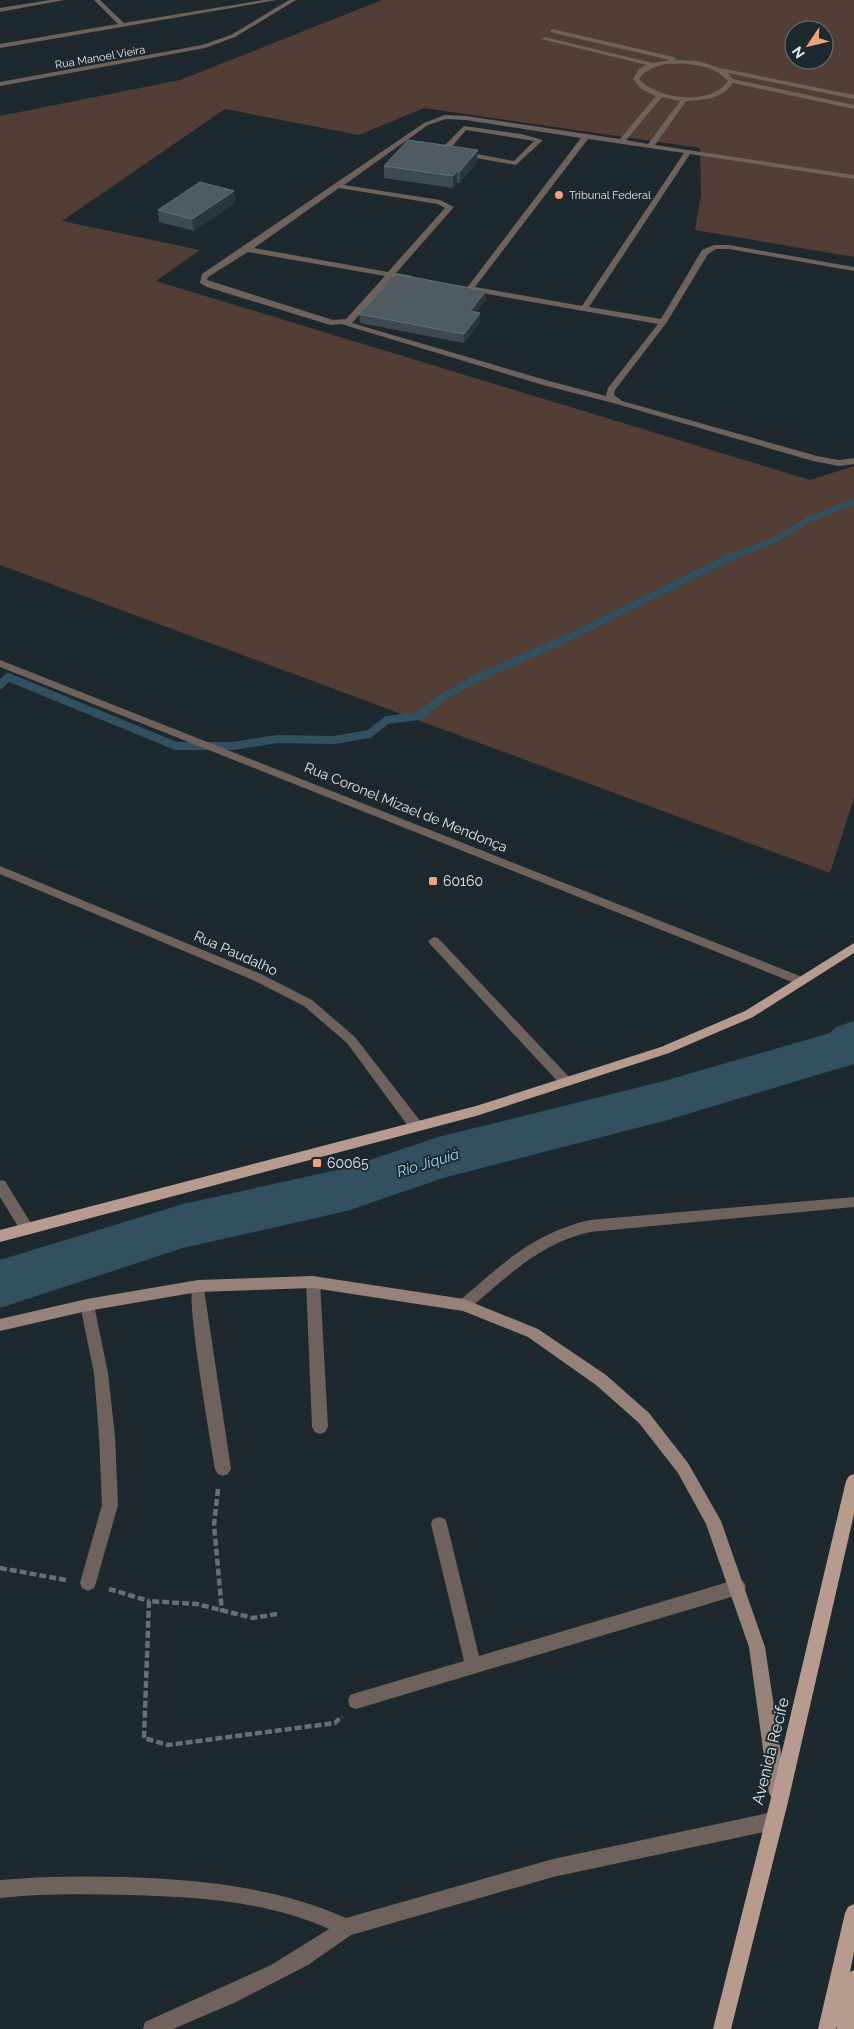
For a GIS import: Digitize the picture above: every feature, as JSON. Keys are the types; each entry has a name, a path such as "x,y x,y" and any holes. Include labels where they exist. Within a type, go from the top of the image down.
{"main road":[{"path":"0,1236 476,1111 665,1050 749,1014 854,947"},
{"name":"Avenida Recife","path":"722,2029 779,1802 854,1481"},
{"path":"827,2029 854,1914"},
{"path":"846,2029 854,1979"}],"street":[{"path":"0,10 61,0"},
{"path":"98,0 122,25"},
{"path":"0,46 274,0"},
{"name":"Rua Manoel Vieira","path":"0,84 203,47 233,36 293,0"},
{"path":"552,31 722,70 854,97"},
{"path":"544,39 653,65"},
{"path":"689,62 653,65 643,69 637,74 636,79 643,88 660,95 685,98 713,96 728,89 731,81"},
{"path":"722,70 731,81 854,107"},
{"path":"621,142 660,95"},
{"path":"650,146 685,98"},
{"path":"854,176 451,117 430,122 205,276 203,281 210,285 305,315 333,323 344,323 546,383 613,400 816,459 839,463 854,461"},
{"path":"482,130 490,122"},
{"path":"464,128 521,136 539,140 517,163 444,149 464,128"},
{"path":"521,136 528,128"},
{"path":"470,289 586,136"},
{"path":"584,308 689,151"},
{"path":"337,186 430,200 449,206 448,211 352,320 344,323"},
{"path":"613,400 610,396 611,390 663,322 705,252 714,247 729,247 854,269"},
{"path":"247,249 421,280"},
{"path":"460,287 663,322"},
{"name":"Rua Coronel Mizael de Mendonça","path":"0,663 227,751 801,981"},
{"name":"Rua Paudalho","path":"0,870 257,977 308,1003 350,1040 416,1126"},
{"path":"434,941 566,1082"},
{"path":"0,1185 27,1229"},
{"path":"464,1305 548,1239 569,1231 590,1226 854,1202"},
{"path":"313,1282 320,1427"},
{"path":"0,1326 87,1305 198,1286 313,1282 464,1305 533,1333 601,1380 644,1418 683,1468 713,1521 738,1588 757,1647 779,1802"},
{"path":"198,1286 198,1313 223,1469"},
{"path":"87,1305 101,1373 107,1436 110,1505 88,1583"},
{"path":"439,1524 472,1666"},
{"path":"356,1701 738,1588"},
{"path":"152,2029 272,1975 327,1943 346,1927 553,1868 773,1821"},
{"path":"0,1889 37,1884 211,1890 258,1897 288,1904 320,1913 346,1927"}],"path":[{"path":"222,1612 214,1525 219,1483 223,1469"},
{"path":"277,1614 253,1618 222,1612 197,1604 149,1601 144,1738 168,1745 335,1723 356,1701"}],"shaded area":[{"path":"382,0 854,0 854,257 695,230 701,195 700,148 424,108 359,135 225,109 62,221 200,250 156,281 810,480 854,466 854,798 830,873 0,565 0,116 180,80"}],"building":[{"path":"408,140 478,150 460,171 457,171 453,176 384,166"},
{"path":"200,182 234,191 192,219 158,210"},
{"path":"396,274 486,291 470,311 480,313 464,334 359,314"}],"waterway":[{"path":"731,557 775,540 809,519 854,502"},
{"path":"0,685 8,677 176,746 233,746 277,739 335,740 369,734 387,720 419,716 443,697 475,679 563,640 733,556"},
{"name":"Rio Jiquiá","path":"0,1284 183,1226 347,1189 438,1158 664,1101 848,1047 854,1040"}],"place":[{"name":"Tribunal Federal","path":"559,195"},
{"name":"60160","path":"433,881"},
{"name":"60065","path":"317,1163"}]}
